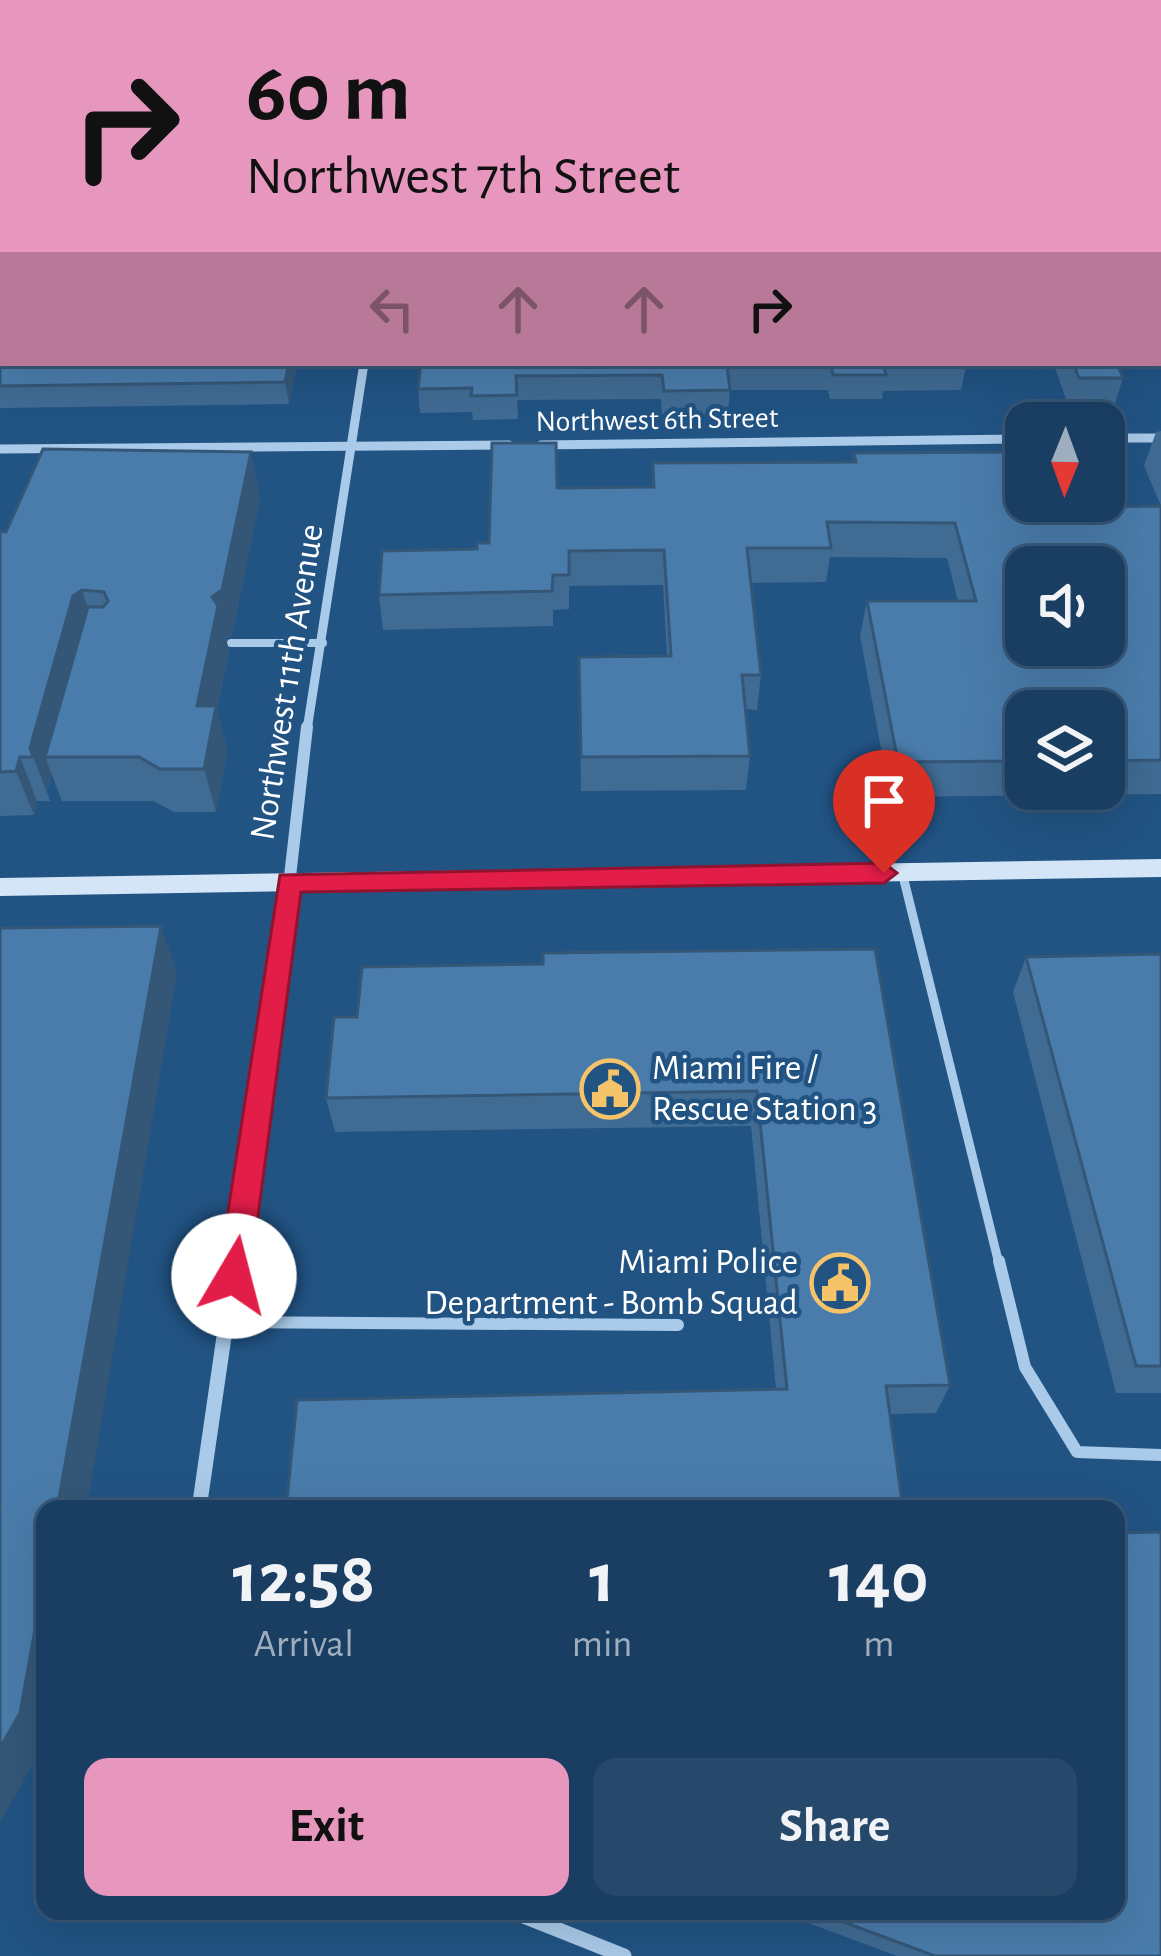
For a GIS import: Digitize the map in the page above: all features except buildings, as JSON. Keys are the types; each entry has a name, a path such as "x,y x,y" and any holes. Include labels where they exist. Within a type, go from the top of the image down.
{"main road":[{"path":"0,887 1161,868"}],"street":[{"name":"Northwest 11th Avenue","path":"200,1500 289,882 294,811 364,366"},
{"path":"1125,438 1161,438"},
{"name":"Northwest 6th Street","path":"538,445 1005,439"},
{"name":"Northwest 6th Street","path":"0,449 515,446"},
{"path":"534,1920 624,1956"}],"lane":[{"path":"231,643 323,643"},
{"path":"902,872 1025,1367 1077,1451 1161,1455"},
{"path":"227,1322 678,1325"}],"place":[{"name":"Miami Fire / Rescue Station 3","path":"610,1089"},
{"name":"Miami Police Department - Bomb Squad","path":"840,1283"}],"route":[{"path":"234,1276 289,882 884,873"}]}
